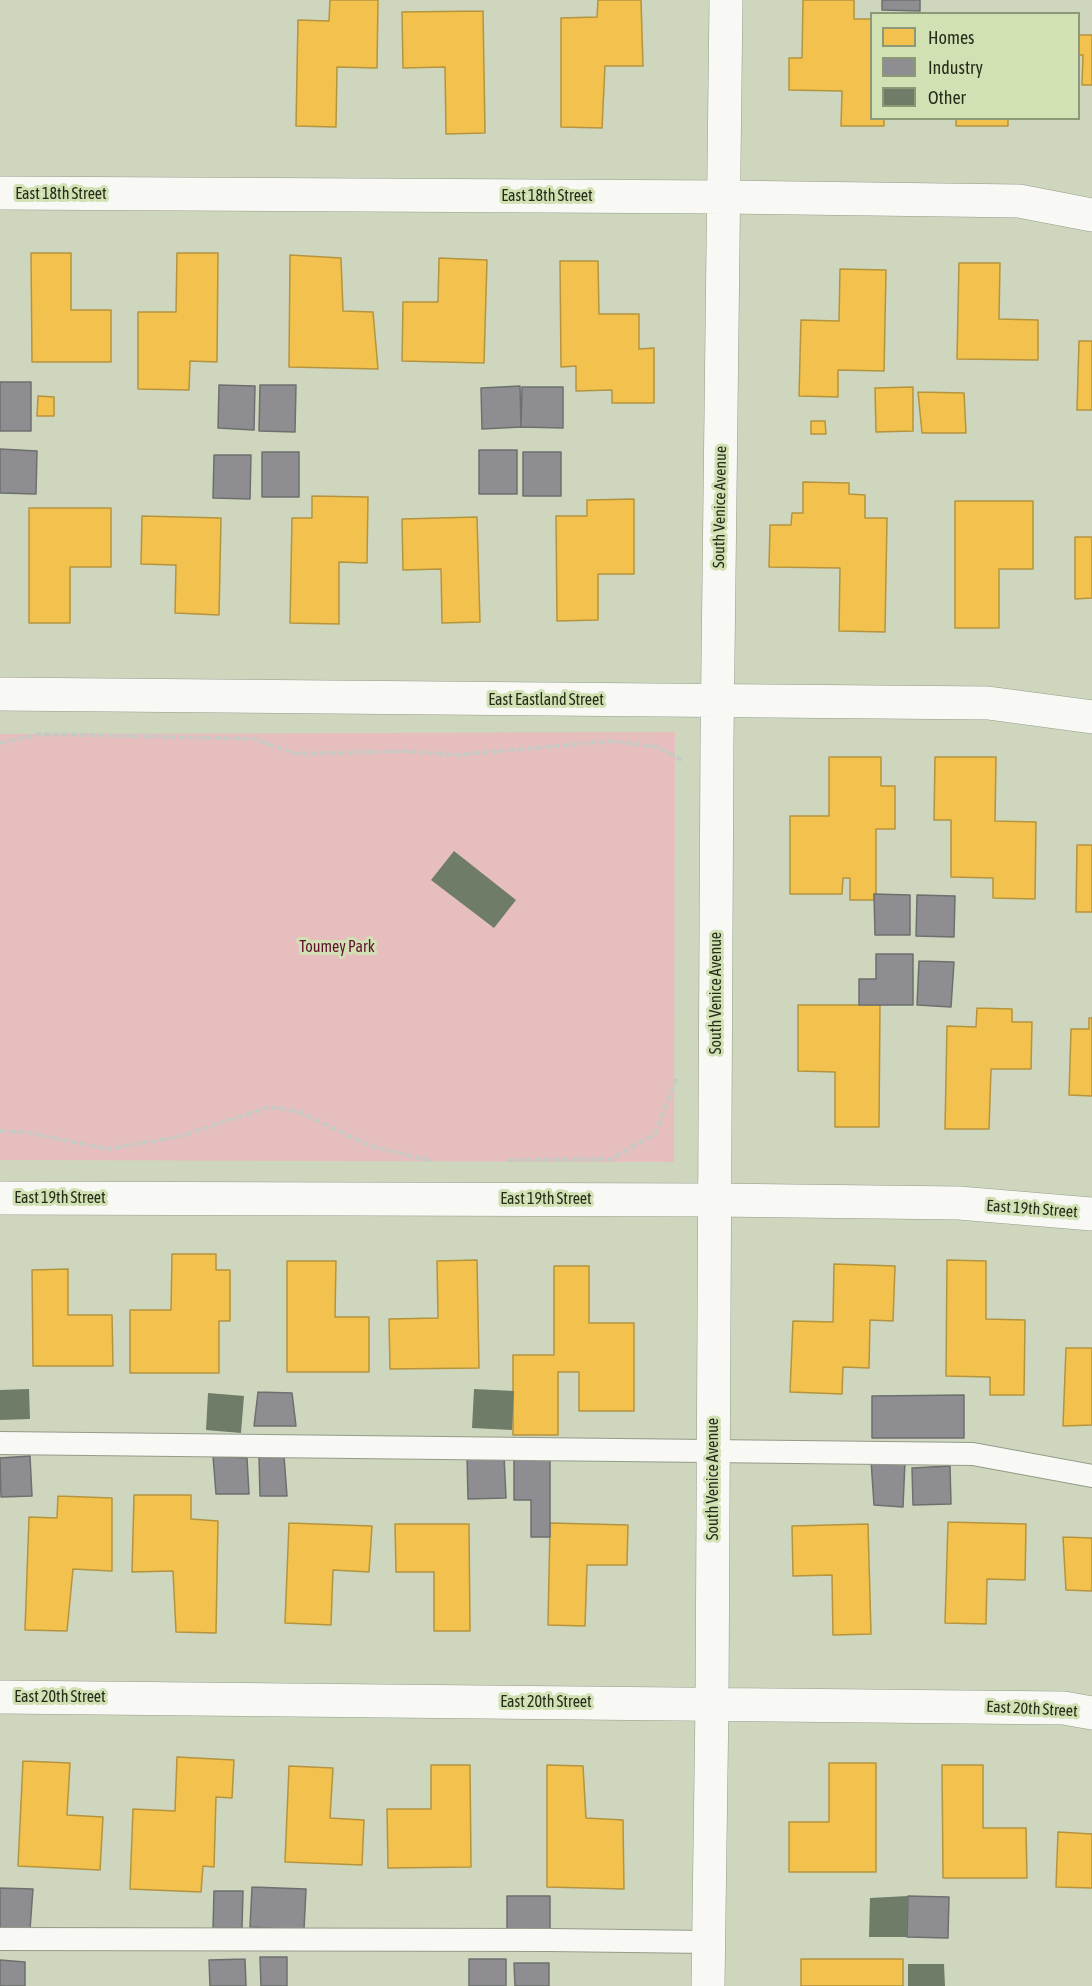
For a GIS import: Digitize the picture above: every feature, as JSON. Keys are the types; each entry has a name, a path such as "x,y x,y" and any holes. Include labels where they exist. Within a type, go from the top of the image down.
{"street":[{"name":"South Venice Avenue","path":"708,1986 726,0"},
{"name":"East 18th Street","path":"0,193 1019,201 1092,215"},
{"name":"East Eastland Street","path":"0,694 988,703 1092,717"},
{"name":"East 19th Street","path":"0,1198 959,1203 1092,1214"},
{"name":"East 20th Street","path":"0,1697 712,1703 1052,1708 1092,1713"}],"lane":[{"path":"0,1443 973,1454 1092,1476"},
{"path":"0,1939 708,1942"}],"path":[{"path":"0,743 40,734 255,739 296,754 404,751 457,755 612,741 657,747 680,759 680,771"},
{"path":"505,1160 611,1159 655,1134 680,1070"},
{"path":"0,1131 24,1132 108,1149 178,1137 269,1107 300,1112 370,1146 435,1161"}],"green space":[{"name":"Toumey Park","path":"675,732 674,1162 0,1160 0,734"}],"building: Homes":[{"path":"330,0 378,0 377,68 337,67 336,127 296,126 298,20 329,21"},
{"path":"598,0 641,0 643,66 605,66 602,128 561,127 561,18 597,17"},
{"path":"803,0 854,0 854,19 870,19 870,120 884,120 884,126 841,126 842,91 789,90 789,58 802,58"},
{"path":"483,11 485,133 446,134 445,67 403,68 402,12"},
{"path":"1080,35 1092,35 1092,85 1082,85 1083,55 1080,55"},
{"path":"956,120 1008,120 1008,126 956,126"},
{"path":"31,253 71,253 71,310 111,310 111,362 32,362"},
{"path":"177,253 218,253 217,362 190,361 189,390 138,389 138,312 176,312"},
{"path":"290,255 341,258 343,311 373,312 378,369 289,367"},
{"path":"439,258 487,260 484,363 402,361 403,302 438,302"},
{"path":"560,261 598,261 599,314 639,314 639,349 654,348 654,403 612,403 612,390 576,391 576,366 561,367"},
{"path":"959,263 1000,263 999,319 1038,320 1038,360 957,359"},
{"path":"840,269 886,270 884,371 838,370 838,397 799,396 801,320 839,321"},
{"path":"1079,341 1092,341 1092,410 1077,410"},
{"path":"913,387 913,431 876,432 875,388"},
{"path":"918,392 964,393 966,433 922,433"},
{"path":"38,396 54,397 54,416 37,416"},
{"path":"811,421 825,421 826,434 811,434"},
{"path":"803,482 849,483 849,494 865,495 865,518 887,518 885,632 839,631 840,568 769,567 770,525 791,525 792,513 803,513"},
{"path":"312,496 368,497 367,563 339,562 339,624 290,623 292,518 312,518"},
{"path":"634,499 634,574 598,574 598,620 557,621 556,516 587,516 587,500"},
{"path":"955,501 1033,501 1033,569 999,569 999,628 955,628"},
{"path":"29,508 111,508 111,567 70,567 70,623 29,623"},
{"path":"142,516 221,518 219,615 175,613 176,565 141,564"},
{"path":"477,517 480,622 442,623 441,569 403,570 402,519"},
{"path":"1075,537 1092,537 1092,598 1075,599"},
{"path":"829,757 881,757 881,786 895,786 895,829 876,829 876,894 874,894 874,900 850,900 850,878 843,878 842,894 790,894 790,816 829,816"},
{"path":"935,757 996,757 995,821 1036,822 1035,899 993,898 993,878 951,877 951,820 934,820"},
{"path":"1077,845 1092,845 1092,912 1076,912"},
{"path":"798,1005 880,1005 879,1127 835,1127 835,1072 798,1071"},
{"path":"977,1008 1012,1009 1012,1022 1032,1022 1031,1069 991,1069 989,1129 945,1129 947,1026 976,1027"},
{"path":"1089,1018 1092,1018 1092,1096 1069,1095 1071,1029 1089,1029"},
{"path":"172,1254 216,1254 216,1270 230,1270 230,1321 219,1321 219,1373 130,1373 130,1310 171,1310"},
{"path":"477,1260 479,1368 390,1369 389,1319 438,1318 437,1261"},
{"path":"947,1260 986,1261 986,1319 1025,1320 1024,1395 990,1395 990,1377 946,1376"},
{"path":"287,1261 336,1261 335,1317 369,1317 369,1372 287,1372"},
{"path":"834,1264 895,1266 893,1321 870,1320 869,1368 843,1367 842,1394 790,1392 793,1321 833,1322"},
{"path":"554,1266 589,1266 589,1323 634,1323 634,1411 579,1411 579,1372 558,1372 558,1435 513,1435 513,1355 554,1355"},
{"path":"68,1269 68,1315 112,1315 113,1366 33,1366 32,1270"},
{"path":"1066,1348 1092,1348 1092,1425 1063,1426"},
{"path":"134,1495 191,1495 191,1519 218,1521 216,1633 176,1632 173,1571 132,1572"},
{"path":"58,1496 112,1498 112,1571 73,1569 67,1631 25,1630 29,1517 57,1518"},
{"path":"948,1522 1026,1524 1025,1580 987,1579 986,1624 945,1623"},
{"path":"289,1523 372,1526 369,1572 333,1570 331,1625 285,1623"},
{"path":"550,1523 628,1525 627,1565 587,1565 585,1626 548,1625"},
{"path":"395,1524 469,1524 470,1631 434,1631 434,1572 396,1572"},
{"path":"868,1524 871,1634 833,1635 832,1575 793,1576 792,1526"},
{"path":"1063,1537 1092,1538 1092,1591 1066,1590"},
{"path":"177,1757 234,1760 232,1798 216,1797 214,1867 203,1866 201,1892 130,1889 133,1809 175,1811"},
{"path":"23,1761 70,1763 67,1815 103,1817 100,1870 18,1866"},
{"path":"829,1763 876,1763 876,1872 789,1872 789,1822 829,1822"},
{"path":"431,1765 470,1765 471,1867 388,1868 387,1809 431,1809"},
{"path":"547,1765 583,1766 586,1818 623,1820 624,1889 547,1887"},
{"path":"942,1765 983,1765 983,1828 1026,1828 1027,1878 943,1878"},
{"path":"289,1766 333,1768 330,1818 364,1820 362,1865 285,1862"},
{"path":"1058,1832 1092,1834 1092,1888 1056,1887"},
{"path":"801,1959 903,1959 903,1986 801,1986"}],"building: Industry":[{"path":"882,0 920,0 920,11 882,10"},
{"path":"0,382 31,382 31,431 0,431"},
{"path":"219,385 255,386 254,430 218,428"},
{"path":"260,385 296,385 295,432 259,431"},
{"path":"520,386 521,427 482,429 481,388"},
{"path":"522,387 563,387 563,428 521,427"},
{"path":"0,449 37,451 36,494 0,493"},
{"path":"479,450 517,450 517,494 479,494"},
{"path":"262,452 299,452 299,497 262,497"},
{"path":"523,452 561,452 561,496 523,496"},
{"path":"214,455 251,455 250,499 213,498"},
{"path":"874,894 910,895 910,935 875,935"},
{"path":"917,895 955,896 954,937 916,936"},
{"path":"876,954 913,954 913,1005 859,1005 859,979 876,979"},
{"path":"919,961 954,962 951,1007 917,1005"},
{"path":"258,1392 292,1393 296,1426 254,1426"},
{"path":"964,1395 964,1438 872,1438 872,1396"},
{"path":"504,1455 506,1498 468,1499 467,1456"},
{"path":"30,1456 32,1496 1,1497 0,1458"},
{"path":"213,1456 247,1458 249,1494 216,1494"},
{"path":"284,1456 287,1496 260,1496 259,1457"},
{"path":"514,1458 550,1458 550,1537 531,1537 531,1500 514,1500"},
{"path":"871,1460 905,1461 903,1507 874,1505"},
{"path":"950,1466 951,1504 913,1505 912,1468"},
{"path":"252,1887 306,1889 304,1930 250,1927"},
{"path":"0,1888 33,1889 30,1929 0,1929"},
{"path":"214,1891 243,1891 242,1928 213,1928"},
{"path":"507,1896 550,1896 550,1940 507,1940"},
{"path":"908,1896 949,1897 948,1938 907,1937"},
{"path":"260,1957 287,1957 287,1986 261,1986"},
{"path":"245,1959 246,1986 210,1986 209,1960"},
{"path":"469,1959 506,1959 506,1986 469,1986"},
{"path":"0,1960 25,1962 25,1986 0,1986"},
{"path":"514,1963 549,1963 549,1986 515,1986"}],"building: Other":[{"path":"454,851 516,900 494,928 431,880"},
{"path":"29,1389 30,1419 0,1420 0,1390"},
{"path":"474,1389 514,1391 512,1430 472,1428"},
{"path":"208,1393 244,1396 241,1433 206,1430"},
{"path":"908,1896 907,1937 869,1937 870,1898"},
{"path":"908,1964 944,1964 945,1986 908,1986"}]}
